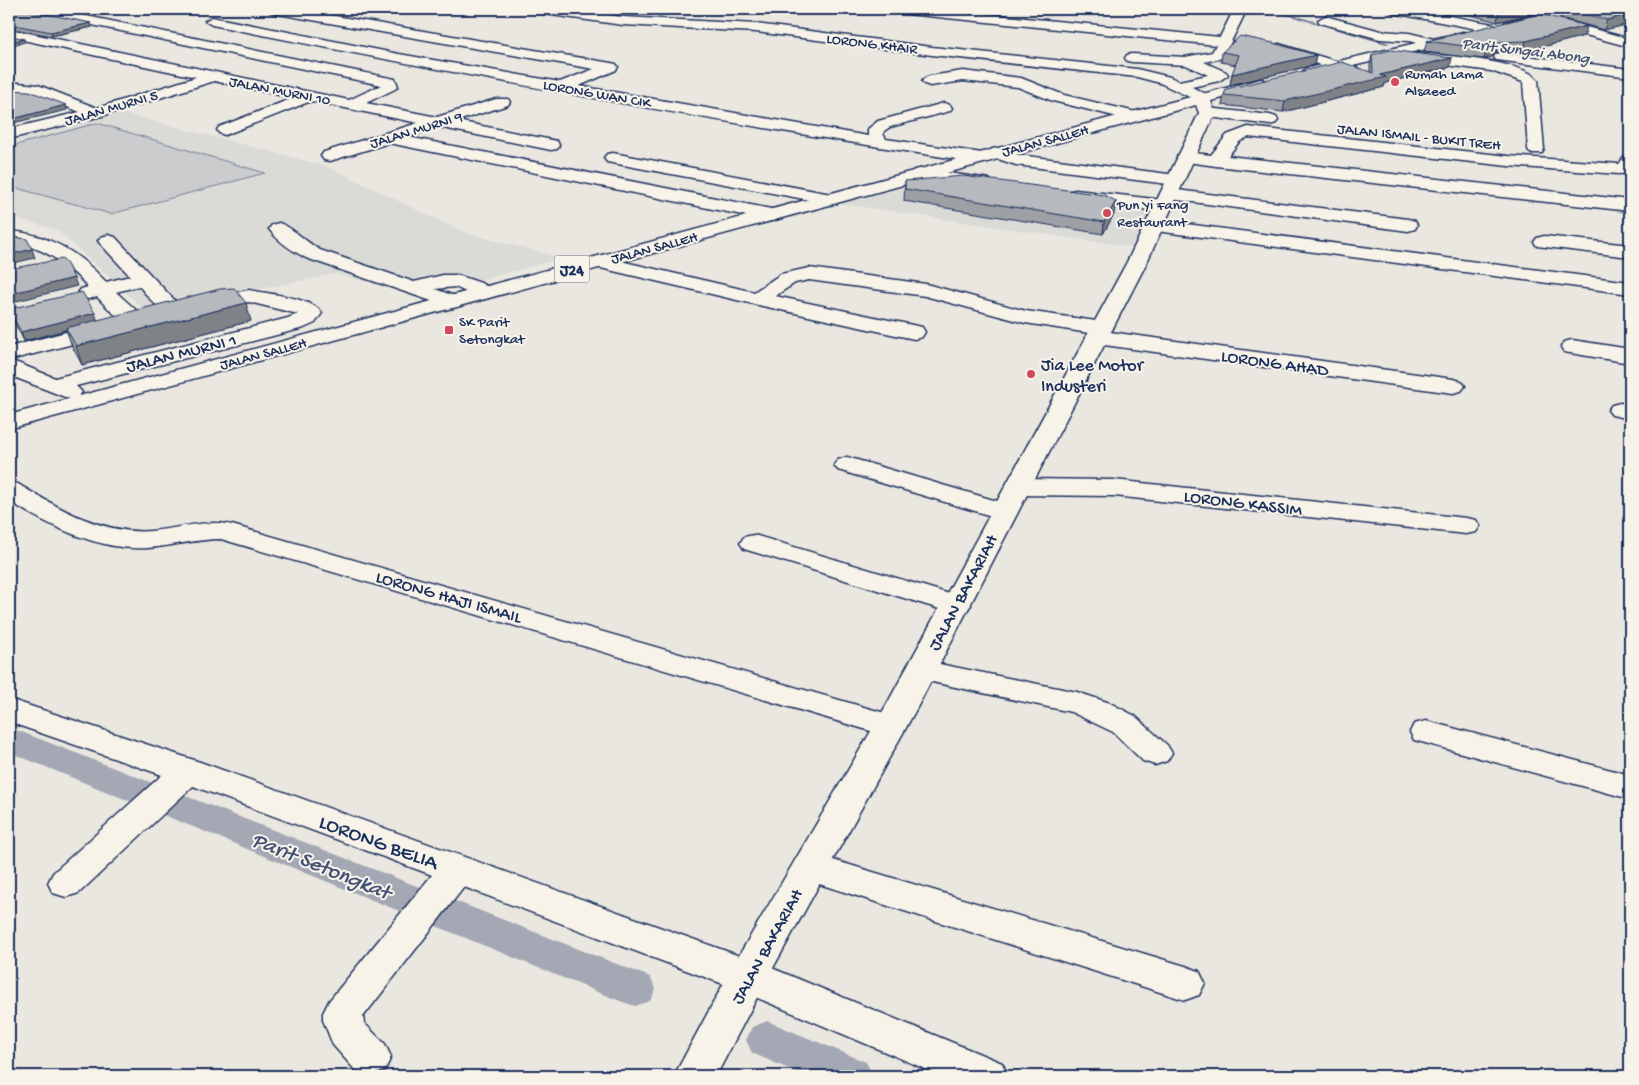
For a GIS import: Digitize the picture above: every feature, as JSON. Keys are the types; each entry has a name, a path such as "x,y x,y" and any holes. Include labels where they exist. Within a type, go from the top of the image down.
{"street":[{"path":"19,22 85,9"},
{"path":"272,9 611,67 565,86"},
{"name":"LORONG KHAIR","path":"537,9 623,21 756,28 1152,76 1178,86 1205,105"},
{"path":"897,9 1242,41"},
{"path":"1121,56 1172,62 1189,61 1218,55 1240,9"},
{"path":"1299,75 1576,9"},
{"path":"1404,10 1493,28"},
{"path":"57,14 390,82 390,86 352,104"},
{"path":"1538,18 1630,43"},
{"path":"1325,20 1380,35 1409,37 1427,44 1569,67 1630,73"},
{"name":"LORONG WAN CIK","path":"212,21 399,58 565,86 828,135 990,155"},
{"name":"JALAN MURNI 10","path":"19,22 41,40 160,64 213,77 551,145"},
{"path":"9,48 41,40"},
{"path":"1266,45 1337,66"},
{"path":"160,64 212,46"},
{"path":"1387,54 1494,68 1524,76 1530,80 1536,149"},
{"path":"1178,86 1221,75 1189,61"},
{"path":"1152,76 1172,62"},
{"path":"930,81 963,76 1009,82 1030,86 1059,98 1134,116"},
{"name":"JALAN MURNI 5","path":"9,134 96,113 213,77"},
{"path":"1205,105 1280,80"},
{"path":"9,87 33,88 96,113"},
{"path":"26,102 52,96"},
{"path":"225,130 311,96"},
{"name":"JALAN MURNI 9","path":"330,156 502,102"},
{"name":"JALAN ISMAIL - BUKIT TREH","path":"1154,111 1191,109 1205,105 1507,153 1536,149 1630,161"},
{"name":"JALAN BAKARIAH","path":"694,1076 748,976 891,726 1005,512 1170,193 1205,105"},
{"path":"880,142 875,134 876,129 884,124 944,108"},
{"name":"JALAN SALLEH","path":"9,422 1154,111"},
{"path":"1170,193 1216,161 1231,138 1248,132 1507,153 1619,169 1629,168 1630,161"},
{"path":"389,138 771,215"},
{"path":"1507,153 1513,193"},
{"path":"990,155 1630,288"},
{"path":"614,158 831,199"},
{"path":"1216,161 1630,206"},
{"path":"920,174 998,185"},
{"path":"1056,192 1170,193 1408,225"},
{"path":"279,229 312,254 453,302"},
{"path":"9,237 27,238 44,243 70,258 136,320"},
{"path":"108,241 167,304"},
{"path":"1544,242 1630,251"},
{"path":"44,263 70,258"},
{"path":"599,262 758,299 914,332"},
{"name":"LORONG AHAD","path":"758,299 789,277 797,274 809,274 940,293 1025,317 1099,333 1453,386"},
{"path":"72,296 144,279"},
{"path":"415,288 453,280 460,281 484,293"},
{"name":"JALAN MURNI 1","path":"54,385 296,323 307,318 311,313 301,307 250,296 136,320"},
{"path":"9,354 136,320"},
{"path":"1572,347 1630,356"},
{"path":"9,367 90,400"},
{"path":"847,465 1005,512"},
{"name":"LORONG KASSIM","path":"1018,487 1114,488 1466,526"},
{"name":"LORONG HAJI ISMAIL","path":"9,490 28,502 114,538 141,540 205,530 222,530 891,726"},
{"path":"754,543 956,604"},
{"path":"920,670 1077,703 1099,711 1124,724 1155,752"},
{"name":"LORONG BELIA","path":"9,710 170,787 436,894 748,976 987,1076"},
{"path":"1426,732 1630,788"},
{"path":"66,883 170,787"},
{"path":"810,867 1185,983"},
{"path":"370,1057 346,1032 343,1025 343,1013 436,894"}],"shaded area":[{"path":"122,113 326,166 463,232 562,258 422,296 335,274 147,312 57,230 9,216 9,143"},
{"path":"97,123 265,173 111,214 9,186 9,147"},
{"path":"935,179 1150,208 1132,247 842,204"}],"building":[{"path":"9,9 21,9 91,23 51,32 9,24"},
{"path":"1487,9 1514,9 1499,12"},
{"path":"1565,9 1630,9 1630,14 1607,20"},
{"path":"1540,14 1587,26 1526,41 1498,42 1495,47 1487,49 1427,41"},
{"path":"9,35 24,39 9,42"},
{"path":"1240,36 1316,55 1232,74 1239,55 1222,52"},
{"path":"1390,50 1452,58 1380,75 1386,77 1285,101 1224,95 1226,89 1342,62 1373,73 1372,55"},
{"path":"9,90 29,91 66,105 9,120"},
{"path":"963,176 1104,195 1116,201 1104,222 905,189 905,181"},
{"path":"9,236 27,239 32,249 9,255"},
{"path":"62,259 67,264 74,278 9,294 9,269"},
{"path":"234,288 246,303 76,346 66,328 220,289"},
{"path":"82,292 95,313 21,332 9,310 9,309"}],"waterway":[{"path":"1268,9 1388,43"},
{"name":"Parit Sungai Abong","path":"1418,52 1447,56"},
{"name":"Parit Sungai Abong","path":"1465,58 1519,62"},
{"name":"Parit Setongkat","path":"9,739 635,989"},
{"name":"Parit Setongkat","path":"767,1040 851,1076"}],"place":[{"name":"Rumah Lama Alsaeed","path":"1395,82"},
{"name":"Pun Yi Fang Restaurant","path":"1107,213"},
{"name":"SK Parit Setongkat","path":"449,330"},
{"name":"Jia Lee Motor Industeri","path":"1031,374"}]}
